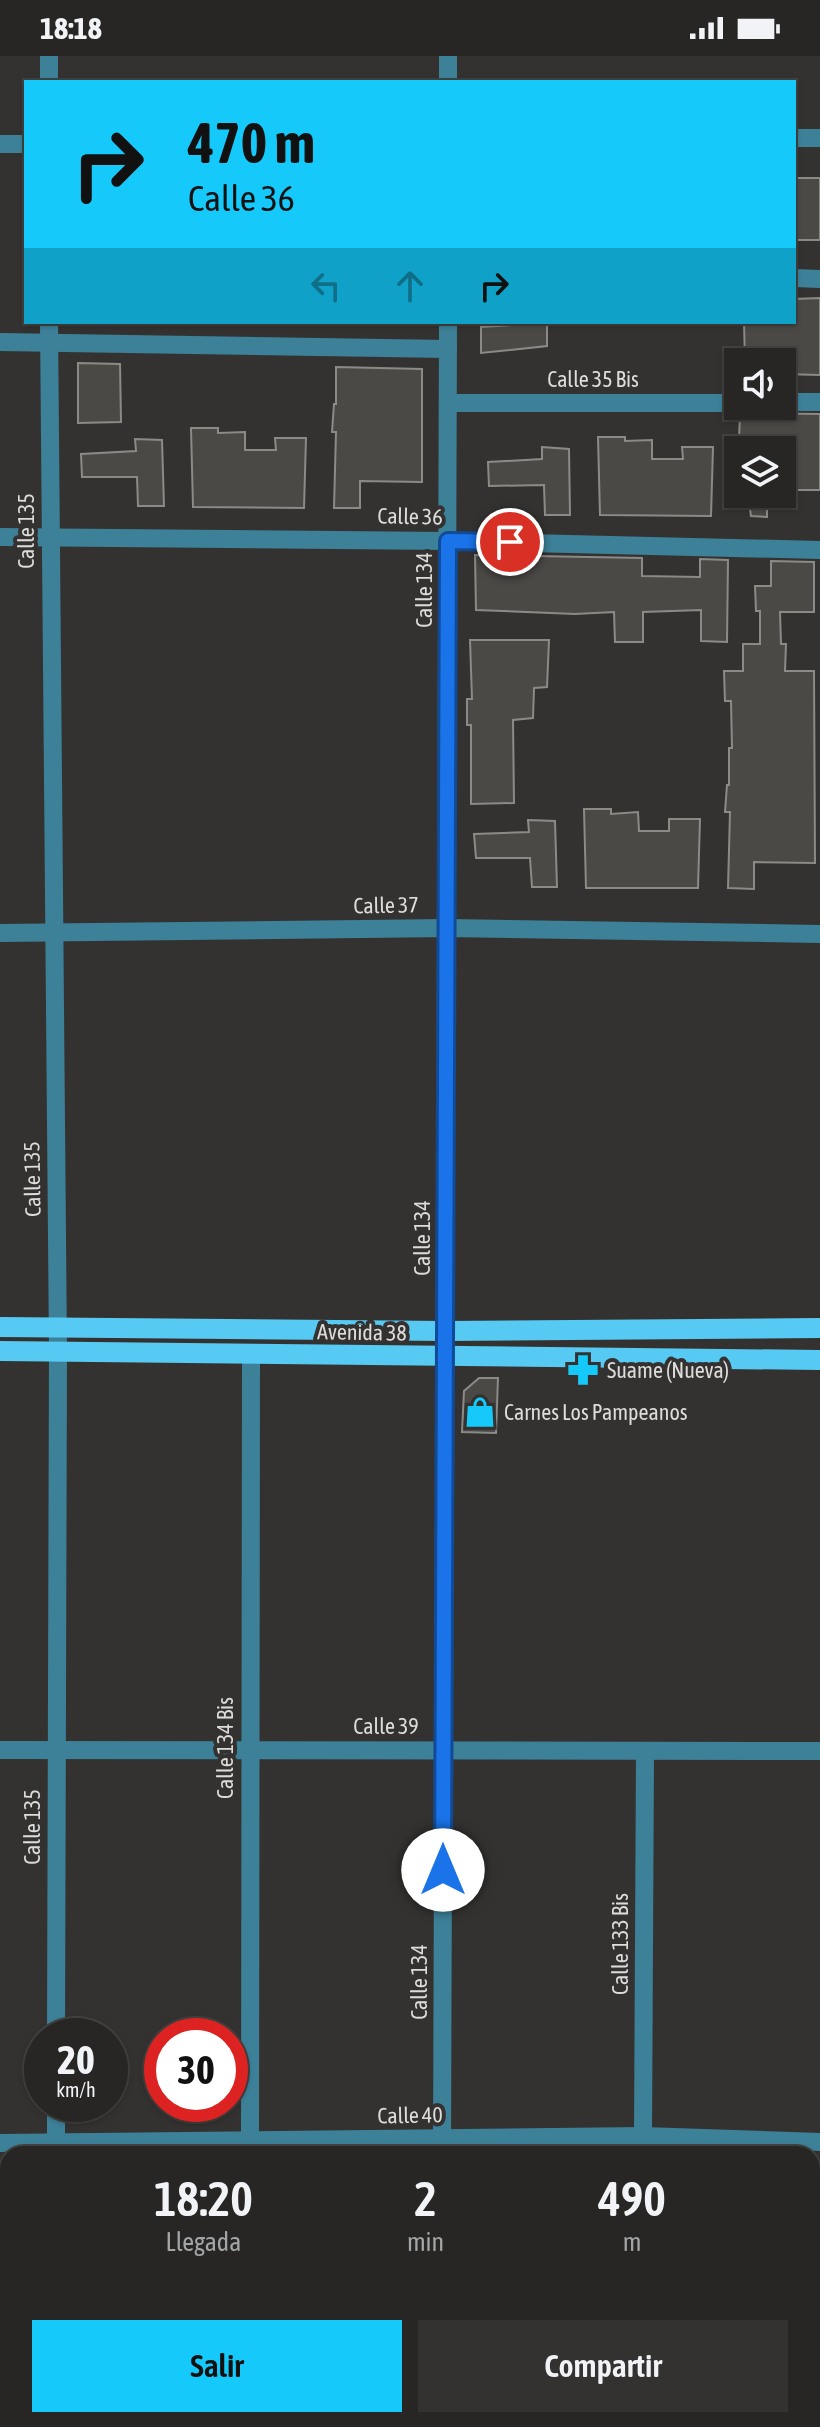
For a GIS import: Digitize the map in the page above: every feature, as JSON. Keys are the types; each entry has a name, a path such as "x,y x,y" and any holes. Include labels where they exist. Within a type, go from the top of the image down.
{"main road":[{"name":"Avenida 38","path":"0,1327 445,1331 820,1328"},
{"name":"Avenida 38","path":"0,1351 820,1360"}],"street":[{"path":"49,56 49,80"},
{"path":"448,56 448,80"},
{"path":"796,138 820,138"},
{"path":"0,144 24,144"},
{"path":"796,278 820,279"},
{"name":"Calle 135","path":"49,324 52,934 58,1328 56,2018"},
{"name":"Calle 134","path":"442,2146 448,324"},
{"path":"0,342 448,349"},
{"path":"796,402 820,402"},
{"name":"Calle 35 Bis","path":"448,403 724,403"},
{"name":"Calle 36","path":"0,537 448,541 820,550"},
{"name":"Calle 37","path":"0,933 448,928 820,934"},
{"name":"Calle 134 Bis","path":"250,2141 251,1354"},
{"name":"Calle 39","path":"0,1750 820,1751"},
{"name":"Calle 133 Bis","path":"643,2136 645,1752"},
{"path":"56,2122 56,2146"},
{"name":"Calle 40","path":"129,2146 250,2141 442,2146 643,2136 820,2142"},
{"name":"Calle 40","path":"0,2143 28,2146"}],"building":[{"path":"796,178 820,178 820,240 796,240"},
{"path":"820,298 820,375 796,374 796,348 745,348 744,324 796,324 796,299"},
{"path":"547,324 547,346 481,353 481,327"},
{"path":"78,363 120,364 121,422 78,423"},
{"path":"336,367 422,369 422,482 360,481 360,508 334,508 336,432 332,432"},
{"path":"796,414 820,414 820,490 796,490 796,436 739,436 740,420 796,420"},
{"path":"191,428 218,428 218,433 245,432 245,450 276,450 275,438 306,438 304,508 193,507"},
{"path":"598,437 625,437 625,441 652,440 652,459 683,459 682,447 713,447 711,516 600,515"},
{"path":"135,439 162,440 164,506 138,506 137,477 82,477 81,454 136,451"},
{"path":"542,447 569,449 570,515 545,515 544,485 489,486 488,462 542,459"},
{"path":"767,508 767,517 751,516 750,509 741,509"},
{"path":"475,555 642,558 642,576 700,577 700,559 728,560 727,642 701,641 701,610 643,612 643,642 615,642 614,612 575,614 476,610"},
{"path":"771,561 814,562 814,612 780,612 781,644 786,644 785,671 814,671 815,863 754,862 754,889 728,888 730,812 725,812 729,748 732,748 731,701 725,701 724,671 743,671 743,644 760,644 760,611 756,611 755,586 771,586"},
{"path":"470,640 549,640 547,687 534,688 533,718 513,720 514,803 471,804 471,725 467,725 467,699 472,699"},
{"path":"584,809 611,809 611,814 638,812 639,831 669,831 669,819 700,819 698,888 586,888"},
{"path":"528,820 555,821 557,887 532,887 530,858 476,858 474,834 529,832"},
{"name":"Carnes Los Pampeanos","path":"479,1378 498,1378 496,1433 462,1432 464,1391"}],"place":[{"name":"Suame (Nueva)","path":"583,1370"},
{"name":"Carnes Los Pampeanos","path":"480,1412"}],"route":[{"path":"443,1870 448,541 510,542"}]}
